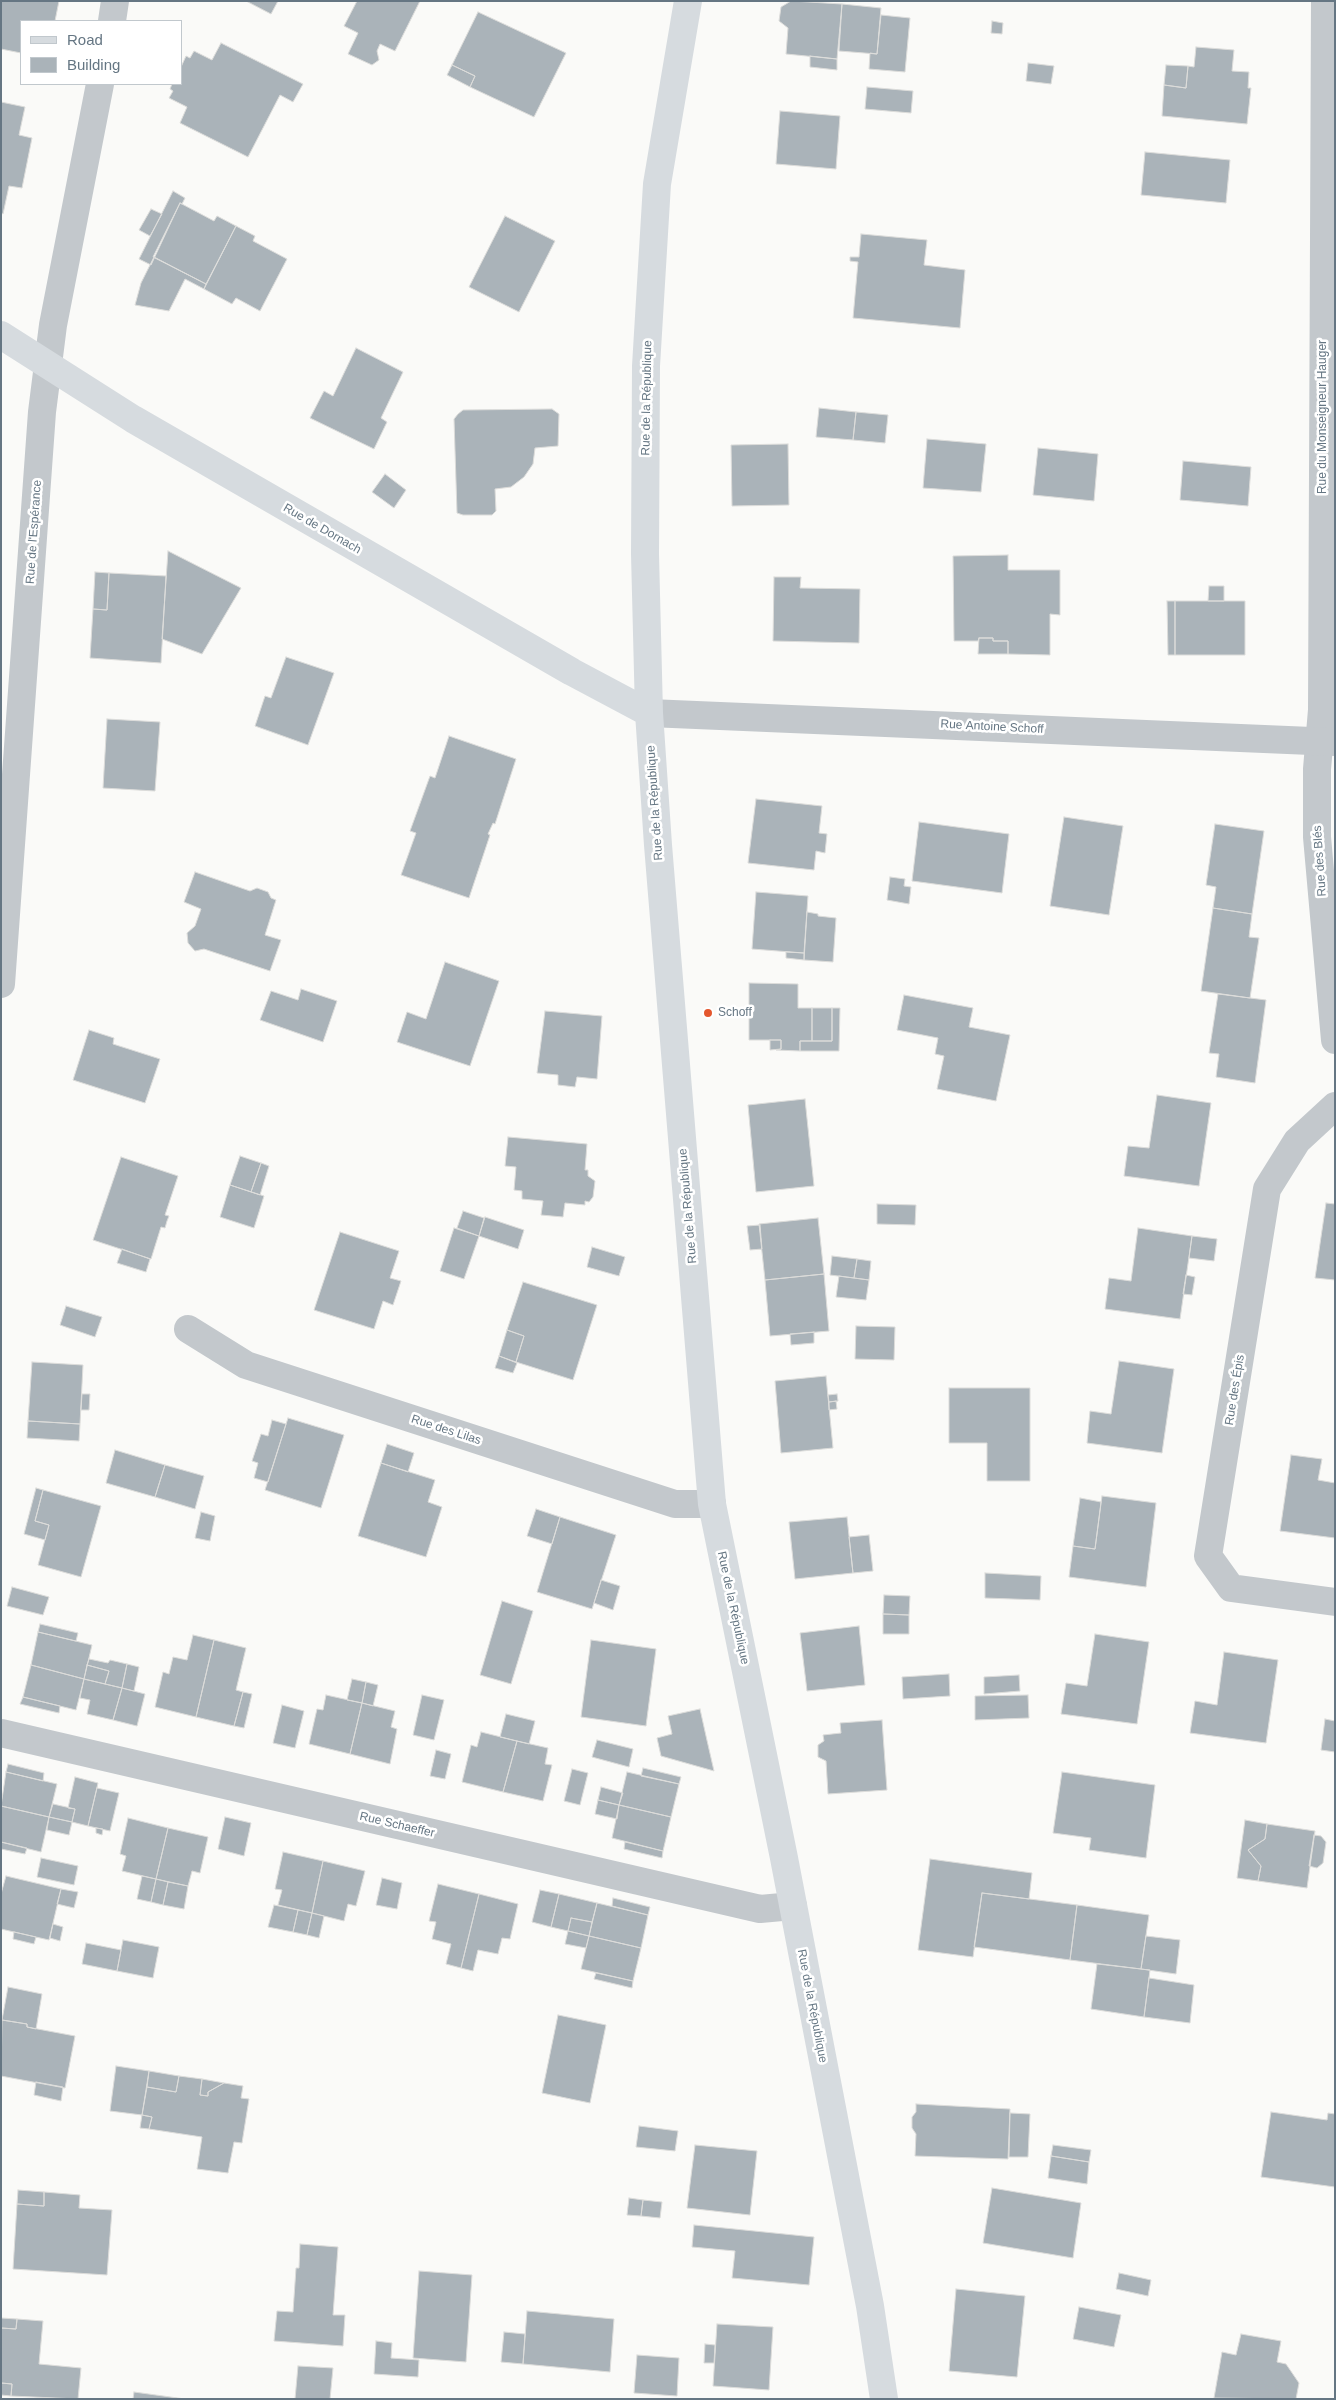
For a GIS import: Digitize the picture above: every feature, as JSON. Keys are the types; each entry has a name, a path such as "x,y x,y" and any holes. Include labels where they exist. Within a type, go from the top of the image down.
{"main road":[{"name":"Rue de la République","path":"688,1 657,184 646,366 645,554 649,713 658,855 712,1504 793,1906 870,2306 884,2399"},
{"name":"Rue de Dornach","path":"1,335 133,419 572,672 649,713"}],"street":[{"path":"112,20 116,1"},
{"name":"Rue du Monseigneur Hauger","path":"1325,1 1322,710 1327,742"},
{"name":"Rue de l'Espérance","path":"1,984 41,427 59,293 100,85"},
{"name":"Rue Antoine Schoff","path":"649,713 1327,742"},
{"name":"Rue des Blés","path":"1327,742 1317,837 1335,1040"},
{"name":"Rue des Épis","path":"1335,1106 1297,1141 1267,1189 1208,1556 1231,1588 1335,1602"},
{"name":"Rue des Lilas","path":"188,1329 246,1365 674,1504 712,1504"},
{"name":"Rue Schaeffer","path":"1,1733 760,1909 793,1906"}],"building":[{"path":"1,1 59,1 55,20 20,20 20,53 1,49"},
{"path":"246,1 278,1 271,14"},
{"path":"357,1 420,1 395,51 380,44 377,51 379,60 372,65 348,54 358,33 344,26"},
{"path":"791,1 842,4 837,59 786,54 788,28 779,21 781,7"},
{"path":"842,4 881,8 877,54 839,51"},
{"path":"478,12 566,53 534,117 470,87 475,76 452,65"},
{"path":"881,15 910,18 905,72 869,69 870,53 877,54"},
{"path":"992,21 1003,23 1002,34 991,33"},
{"path":"221,43 303,84 293,102 280,95 248,157 180,123 187,107 169,98 173,91 170,89 172,85 182,85 182,65 186,56 190,58 194,51 212,60"},
{"path":"1196,47 1234,50 1232,71 1249,72 1248,88 1251,88 1247,124 1162,116 1164,85 1186,88 1188,66 1194,67"},
{"path":"810,56 837,59 837,70 810,67"},
{"path":"1028,63 1054,66 1051,84 1026,81"},
{"path":"452,65 475,76 470,87 447,75"},
{"path":"1166,65 1188,66 1186,88 1164,85"},
{"path":"867,87 913,91 911,113 865,109"},
{"path":"1,102 25,107 19,135 32,138 22,188 9,186 3,214 1,213"},
{"path":"780,111 840,116 836,169 776,164"},
{"path":"1145,152 1230,160 1226,203 1141,195"},
{"path":"173,191 185,198 182,204 180,203 151,265 139,259"},
{"path":"180,203 214,221 217,216 236,226 206,284 153,257"},
{"path":"151,209 162,214 150,236 139,230"},
{"path":"505,216 555,241 519,312 469,287"},
{"path":"236,226 255,236 253,241 287,259 260,311 236,298 232,304 204,289"},
{"path":"861,234 927,240 924,265 965,270 960,328 853,318 858,262 850,261 850,257 859,257"},
{"path":"154,257 206,284 204,289 185,279 169,311 135,305 141,283"},
{"path":"356,348 403,372 381,418 387,422 374,449 310,418 324,391 333,396"},
{"path":"819,408 856,412 853,440 816,437"},
{"path":"552,409 559,414 558,446 535,448 533,464 524,477 511,487 495,489 496,511 492,515 463,515 457,513 454,419 458,414 463,410"},
{"path":"856,412 888,415 885,443 853,440"},
{"path":"927,439 986,444 981,492 923,488"},
{"path":"788,444 789,505 732,506 731,445"},
{"path":"1038,448 1098,454 1094,501 1033,495"},
{"path":"1183,461 1251,467 1248,506 1180,500"},
{"path":"385,474 406,490 394,508 372,492"},
{"path":"168,551 241,588 202,654 162,639"},
{"path":"1008,555 1008,570 1060,570 1060,615 1050,614 1050,655 1008,654 1008,641 993,641 993,638 979,638 978,641 954,641 953,556"},
{"path":"95,572 109,573 107,610 93,609"},
{"path":"109,573 166,576 161,663 90,658 93,609 107,610"},
{"path":"774,577 801,577 800,588 860,589 859,643 773,641"},
{"path":"1209,586 1224,586 1224,601 1208,601"},
{"path":"1167,601 1175,601 1175,655 1168,655"},
{"path":"1175,601 1245,601 1245,655 1175,655"},
{"path":"979,638 993,638 993,641 1008,641 1008,654 978,654"},
{"path":"286,657 334,673 308,745 255,726 265,696 271,698"},
{"path":"107,719 160,722 155,791 103,788"},
{"path":"449,736 516,759 495,824 493,823 488,834 490,835 469,898 401,875 416,833 410,831 430,776 435,778"},
{"path":"756,799 822,806 819,833 827,834 825,853 816,851 814,870 748,863"},
{"path":"1064,817 1123,826 1109,915 1050,906"},
{"path":"919,822 1009,834 1002,893 912,881"},
{"path":"1215,824 1264,831 1252,914 1213,908 1216,887 1206,885"},
{"path":"195,872 250,891 257,888 268,892 271,898 276,900 265,935 281,940 270,971 204,949 195,951 188,943 187,933 195,926 201,909 184,902"},
{"path":"890,877 905,879 904,886 911,887 909,904 887,900"},
{"path":"756,892 808,896 804,953 752,949"},
{"path":"1213,908 1252,914 1249,937 1259,938 1250,998 1201,991"},
{"path":"807,912 818,914 818,916 836,918 833,962 804,960"},
{"path":"786,952 804,953 804,960 786,958"},
{"path":"445,962 499,981 470,1066 397,1042 407,1012 426,1019"},
{"path":"749,983 798,984 798,1008 812,1008 812,1041 800,1041 800,1051 776,1050 781,1049 781,1040 749,1040"},
{"path":"301,989 337,1001 323,1042 260,1020 271,991 298,1000"},
{"path":"1218,994 1266,1000 1255,1083 1216,1077 1219,1054 1209,1053"},
{"path":"904,995 973,1008 969,1027 1010,1035 996,1101 937,1089 944,1056 935,1054 938,1038 897,1030"},
{"path":"812,1008 832,1008 832,1041 812,1041"},
{"path":"832,1008 840,1008 839,1051 800,1051 800,1041 832,1041"},
{"path":"545,1011 602,1016 597,1079 577,1077 575,1087 558,1085 558,1075 537,1073"},
{"path":"89,1030 114,1038 113,1044 160,1059 145,1103 73,1080"},
{"path":"770,1040 781,1040 781,1049 770,1050"},
{"path":"1157,1095 1211,1103 1199,1186 1124,1176 1128,1146 1149,1148"},
{"path":"805,1099 814,1186 756,1192 748,1105"},
{"path":"508,1137 587,1144 585,1170 588,1170 588,1176 595,1181 593,1197 589,1202 585,1201 585,1205 565,1203 563,1217 541,1215 543,1201 522,1199 522,1191 514,1190 516,1167 505,1166"},
{"path":"240,1156 261,1163 251,1192 230,1185"},
{"path":"121,1157 178,1176 165,1215 169,1216 165,1228 161,1227 151,1259 93,1240"},
{"path":"261,1163 269,1166 260,1195 251,1192"},
{"path":"230,1185 264,1196 254,1228 220,1217"},
{"path":"1326,1203 1335,1204 1335,1280 1315,1278"},
{"path":"877,1204 916,1205 915,1225 877,1224"},
{"path":"463,1211 484,1218 479,1236 457,1228"},
{"path":"485,1217 524,1230 518,1249 479,1236"},
{"path":"818,1218 824,1274 765,1280 759,1224"},
{"path":"760,1225 762,1249 750,1250 747,1226"},
{"path":"454,1228 479,1236 464,1279 440,1271"},
{"path":"1138,1228 1192,1236 1180,1319 1105,1309 1109,1278 1131,1281"},
{"path":"340,1232 399,1251 390,1278 401,1281 393,1305 383,1301 374,1329 314,1310"},
{"path":"1192,1236 1217,1239 1214,1261 1189,1258"},
{"path":"592,1247 625,1257 619,1276 587,1267"},
{"path":"122,1249 150,1259 146,1272 117,1263"},
{"path":"832,1256 857,1259 854,1278 830,1275"},
{"path":"857,1259 871,1261 869,1280 854,1278"},
{"path":"824,1274 829,1331 770,1336 765,1280"},
{"path":"1186,1275 1195,1277 1192,1295 1183,1294"},
{"path":"839,1276 869,1280 866,1300 836,1297"},
{"path":"523,1282 597,1305 573,1380 516,1362 524,1336 507,1330"},
{"path":"66,1306 102,1317 95,1337 60,1325"},
{"path":"856,1326 895,1327 894,1360 855,1359"},
{"path":"507,1330 524,1336 516,1362 499,1356"},
{"path":"814,1332 814,1343 791,1345 790,1334"},
{"path":"499,1356 517,1363 513,1373 495,1368"},
{"path":"1119,1361 1174,1369 1162,1453 1087,1443 1090,1411 1111,1414"},
{"path":"32,1362 83,1365 80,1424 28,1421"},
{"path":"826,1376 833,1448 781,1453 775,1381"},
{"path":"949,1388 1030,1388 1030,1481 987,1481 987,1443 949,1443"},
{"path":"82,1394 90,1394 89,1410 81,1410"},
{"path":"837,1394 838,1401 829,1402 828,1395"},
{"path":"836,1401 837,1409 829,1410 829,1402"},
{"path":"288,1418 344,1435 321,1508 265,1490"},
{"path":"272,1420 286,1424 268,1482 254,1478 258,1463 252,1461 261,1434 268,1436"},
{"path":"28,1421 80,1424 79,1441 27,1438"},
{"path":"387,1444 414,1453 408,1472 381,1463"},
{"path":"115,1450 165,1465 155,1497 106,1483"},
{"path":"1291,1455 1322,1459 1318,1480 1335,1483 1335,1538 1280,1531"},
{"path":"381,1463 435,1480 428,1502 442,1507 426,1557 358,1536"},
{"path":"165,1465 204,1476 195,1509 155,1497"},
{"path":"36,1488 43,1490 35,1521 49,1525 45,1540 24,1534"},
{"path":"43,1490 101,1506 81,1577 38,1565 49,1525 35,1521"},
{"path":"1102,1496 1156,1503 1146,1587 1069,1577 1073,1546 1095,1549"},
{"path":"1080,1498 1101,1502 1095,1549 1073,1546"},
{"path":"536,1509 560,1517 552,1544 527,1536"},
{"path":"201,1512 215,1516 210,1541 195,1538"},
{"path":"560,1517 616,1535 592,1609 537,1592"},
{"path":"847,1517 853,1573 795,1579 789,1522"},
{"path":"869,1535 873,1571 853,1573 849,1537"},
{"path":"985,1573 1041,1576 1040,1600 985,1598"},
{"path":"601,1580 620,1586 613,1610 594,1603"},
{"path":"12,1587 49,1597 43,1615 7,1606"},
{"path":"884,1595 910,1596 909,1615 883,1614"},
{"path":"502,1601 533,1611 511,1684 480,1675"},
{"path":"883,1614 909,1615 909,1634 883,1634"},
{"path":"40,1624 78,1633 76,1641 38,1632"},
{"path":"859,1626 865,1685 807,1691 800,1633"},
{"path":"38,1632 92,1645 84,1679 31,1665"},
{"path":"1095,1634 1149,1642 1137,1724 1061,1714 1066,1683 1087,1686"},
{"path":"193,1635 214,1640 196,1717 155,1707 163,1672 169,1674 173,1657 187,1660"},
{"path":"214,1640 246,1648 236,1690 243,1692 234,1726 196,1717"},
{"path":"591,1640 656,1649 646,1726 581,1717"},
{"path":"1224,1652 1278,1660 1266,1743 1190,1733 1195,1701 1217,1705"},
{"path":"89,1659 108,1663 110,1660 127,1664 122,1688 105,1684 109,1671 87,1665"},
{"path":"127,1664 139,1667 134,1691 122,1688"},
{"path":"31,1665 84,1679 76,1710 23,1697"},
{"path":"87,1665 109,1671 105,1684 84,1679"},
{"path":"949,1674 950,1696 903,1699 902,1677"},
{"path":"1019,1675 1020,1691 984,1694 984,1677"},
{"path":"84,1679 122,1688 113,1720 87,1714 90,1700 80,1698"},
{"path":"352,1679 366,1682 362,1703 347,1700"},
{"path":"366,1682 378,1685 373,1706 362,1703"},
{"path":"122,1688 145,1694 137,1726 113,1720"},
{"path":"243,1692 252,1694 244,1728 234,1726"},
{"path":"326,1695 362,1703 350,1754 309,1744 317,1709 323,1710"},
{"path":"422,1695 444,1700 434,1740 413,1735"},
{"path":"1028,1695 1029,1718 975,1720 975,1696"},
{"path":"23,1697 60,1706 59,1713 20,1704"},
{"path":"362,1703 395,1711 391,1727 397,1729 390,1764 350,1754"},
{"path":"282,1705 304,1711 295,1748 273,1743"},
{"path":"700,1709 714,1771 661,1756 657,1738 672,1734 668,1716"},
{"path":"506,1714 535,1721 529,1744 500,1737"},
{"path":"1325,1719 1335,1721 1335,1752 1321,1750"},
{"path":"882,1720 887,1790 828,1794 826,1761 818,1757 818,1745 824,1741 823,1735 841,1733 840,1723"},
{"path":"481,1732 517,1741 503,1792 462,1782 471,1745 477,1747"},
{"path":"597,1740 633,1749 629,1767 592,1757"},
{"path":"517,1741 548,1748 545,1764 552,1765 543,1801 503,1792"},
{"path":"436,1750 451,1754 445,1779 430,1776"},
{"path":"8,1764 44,1773 43,1781 6,1772"},
{"path":"643,1768 681,1777 679,1784 641,1776"},
{"path":"572,1769 588,1773 580,1805 564,1801"},
{"path":"6,1772 57,1784 49,1817 1,1806"},
{"path":"627,1772 679,1784 671,1817 619,1805"},
{"path":"1062,1772 1155,1785 1146,1858 1089,1850 1091,1838 1053,1833"},
{"path":"75,1777 98,1783 88,1826 72,1822 75,1809 68,1808"},
{"path":"601,1787 623,1793 619,1805 598,1800"},
{"path":"97,1788 119,1793 110,1831 88,1826"},
{"path":"598,1800 619,1805 617,1819 595,1814"},
{"path":"53,1804 75,1809 72,1822 49,1817"},
{"path":"619,1805 671,1817 663,1851 612,1838"},
{"path":"1,1806 49,1817 41,1852 1,1842"},
{"path":"49,1817 72,1822 69,1835 47,1830"},
{"path":"225,1817 251,1823 244,1856 218,1849"},
{"path":"128,1818 168,1828 156,1879 122,1871 126,1856 120,1854"},
{"path":"1245,1820 1267,1824 1265,1839 1248,1850 1261,1866 1258,1881 1237,1878"},
{"path":"1267,1824 1315,1831 1307,1888 1258,1881 1261,1866 1248,1850 1265,1839"},
{"path":"96,1828 103,1829 102,1835 96,1833"},
{"path":"168,1828 208,1837 200,1873 192,1871 188,1886 156,1879"},
{"path":"1314,1835 1321,1836 1326,1842 1323,1863 1317,1868 1309,1866"},
{"path":"1,1842 27,1848 25,1854 1,1849"},
{"path":"625,1842 663,1851 662,1858 624,1849"},
{"path":"283,1852 323,1861 312,1913 278,1905 282,1890 275,1889"},
{"path":"41,1858 78,1866 74,1885 37,1877"},
{"path":"930,1859 1032,1873 1029,1899 982,1893 973,1957 918,1950"},
{"path":"323,1861 365,1871 356,1906 348,1904 344,1921 312,1913"},
{"path":"6,1876 61,1889 49,1940 1,1929 1,1894"},
{"path":"142,1876 156,1879 151,1902 137,1899"},
{"path":"382,1878 402,1883 397,1909 376,1905"},
{"path":"156,1879 168,1882 163,1905 151,1902"},
{"path":"168,1882 188,1886 184,1909 163,1905"},
{"path":"438,1884 479,1894 461,1968 446,1964 451,1944 432,1939 436,1922 429,1921"},
{"path":"61,1889 78,1892 74,1908 57,1904"},
{"path":"540,1890 559,1894 551,1927 532,1922"},
{"path":"982,1893 1077,1905 1070,1960 974,1947"},
{"path":"479,1894 518,1904 510,1939 502,1938 498,1954 478,1950 473,1971 461,1968"},
{"path":"559,1894 597,1903 592,1922 571,1918 568,1931 551,1927"},
{"path":"613,1898 650,1907 648,1915 612,1906"},
{"path":"597,1903 648,1915 641,1948 589,1936"},
{"path":"274,1905 298,1910 293,1932 268,1927"},
{"path":"1077,1905 1149,1915 1141,1969 1070,1960"},
{"path":"298,1910 312,1913 307,1935 293,1932"},
{"path":"312,1913 324,1916 319,1938 307,1935"},
{"path":"571,1918 592,1922 589,1936 568,1931"},
{"path":"53,1924 63,1927 60,1941 50,1938"},
{"path":"568,1931 589,1936 586,1948 565,1944"},
{"path":"14,1932 36,1937 34,1944 13,1939"},
{"path":"589,1936 641,1948 633,1981 581,1969"},
{"path":"1146,1936 1180,1940 1176,1974 1141,1969"},
{"path":"123,1940 159,1947 153,1978 117,1971"},
{"path":"86,1943 121,1950 117,1971 82,1964"},
{"path":"1097,1964 1150,1970 1144,2017 1091,2009"},
{"path":"596,1973 633,1981 632,1988 594,1979"},
{"path":"1149,1978 1194,1985 1190,2023 1144,2017"},
{"path":"8,1987 42,1994 36,2029 27,2027 27,2024 2,2020"},
{"path":"558,2015 606,2025 590,2103 542,2093"},
{"path":"2,2020 75,2036 65,2088 1,2076"},
{"path":"116,2066 149,2071 142,2115 110,2111"},
{"path":"149,2071 179,2076 176,2092 147,2087"},
{"path":"179,2076 202,2079 200,2095 208,2096 208,2092 224,2083 243,2086 241,2098 249,2099 242,2143 234,2142 228,2173 197,2169 202,2137 149,2129 152,2117 142,2115 147,2087 176,2092"},
{"path":"202,2079 224,2083 208,2092 208,2096 200,2095"},
{"path":"36,2082 63,2087 61,2101 34,2095"},
{"path":"916,2104 1010,2109 1008,2159 915,2156 916,2134 912,2128 912,2117 916,2112"},
{"path":"1271,2112 1327,2120 1328,2113 1335,2114 1335,2187 1261,2177"},
{"path":"1010,2113 1030,2114 1028,2157 1009,2157"},
{"path":"142,2115 152,2117 149,2129 140,2128"},
{"path":"639,2126 678,2131 675,2151 636,2147"},
{"path":"695,2145 757,2151 750,2215 687,2208"},
{"path":"1053,2145 1091,2150 1089,2162 1051,2156"},
{"path":"1051,2156 1089,2162 1087,2184 1048,2178"},
{"path":"992,2188 1081,2203 1073,2258 983,2243"},
{"path":"18,2190 44,2192 44,2206 17,2204"},
{"path":"44,2192 80,2195 79,2208 112,2210 107,2275 13,2269 17,2204 44,2206"},
{"path":"629,2198 643,2200 641,2216 627,2215"},
{"path":"643,2200 662,2202 660,2218 641,2216"},
{"path":"694,2225 814,2237 809,2285 732,2278 735,2251 692,2247"},
{"path":"300,2244 338,2247 333,2315 345,2315 343,2346 274,2341 277,2311 293,2312 296,2268 299,2268"},
{"path":"419,2271 472,2275 466,2362 413,2358"},
{"path":"1119,2273 1151,2280 1148,2296 1116,2289"},
{"path":"956,2289 1025,2296 1017,2377 949,2371"},
{"path":"1079,2307 1121,2315 1114,2347 1073,2339"},
{"path":"527,2311 614,2319 610,2372 523,2364"},
{"path":"1,2318 17,2319 16,2329 1,2328"},
{"path":"17,2319 43,2321 39,2364 81,2368 78,2399 11,2396 12,2384 1,2383 1,2328 16,2329"},
{"path":"717,2324 773,2327 769,2390 713,2386"},
{"path":"504,2332 525,2334 523,2364 501,2362"},
{"path":"1241,2334 1281,2341 1277,2362 1286,2364 1299,2383 1296,2399 1214,2398 1222,2352 1236,2355"},
{"path":"376,2341 392,2343 391,2358 419,2360 418,2377 374,2374"},
{"path":"705,2344 715,2345 714,2363 704,2363"},
{"path":"637,2355 679,2358 677,2396 634,2393"},
{"path":"298,2366 333,2368 330,2399 295,2399"},
{"path":"1,2383 12,2384 11,2396 1,2395"},
{"path":"134,2392 185,2399 133,2399"}],"place":[{"name":"Schoff","path":"708,1013"}]}
